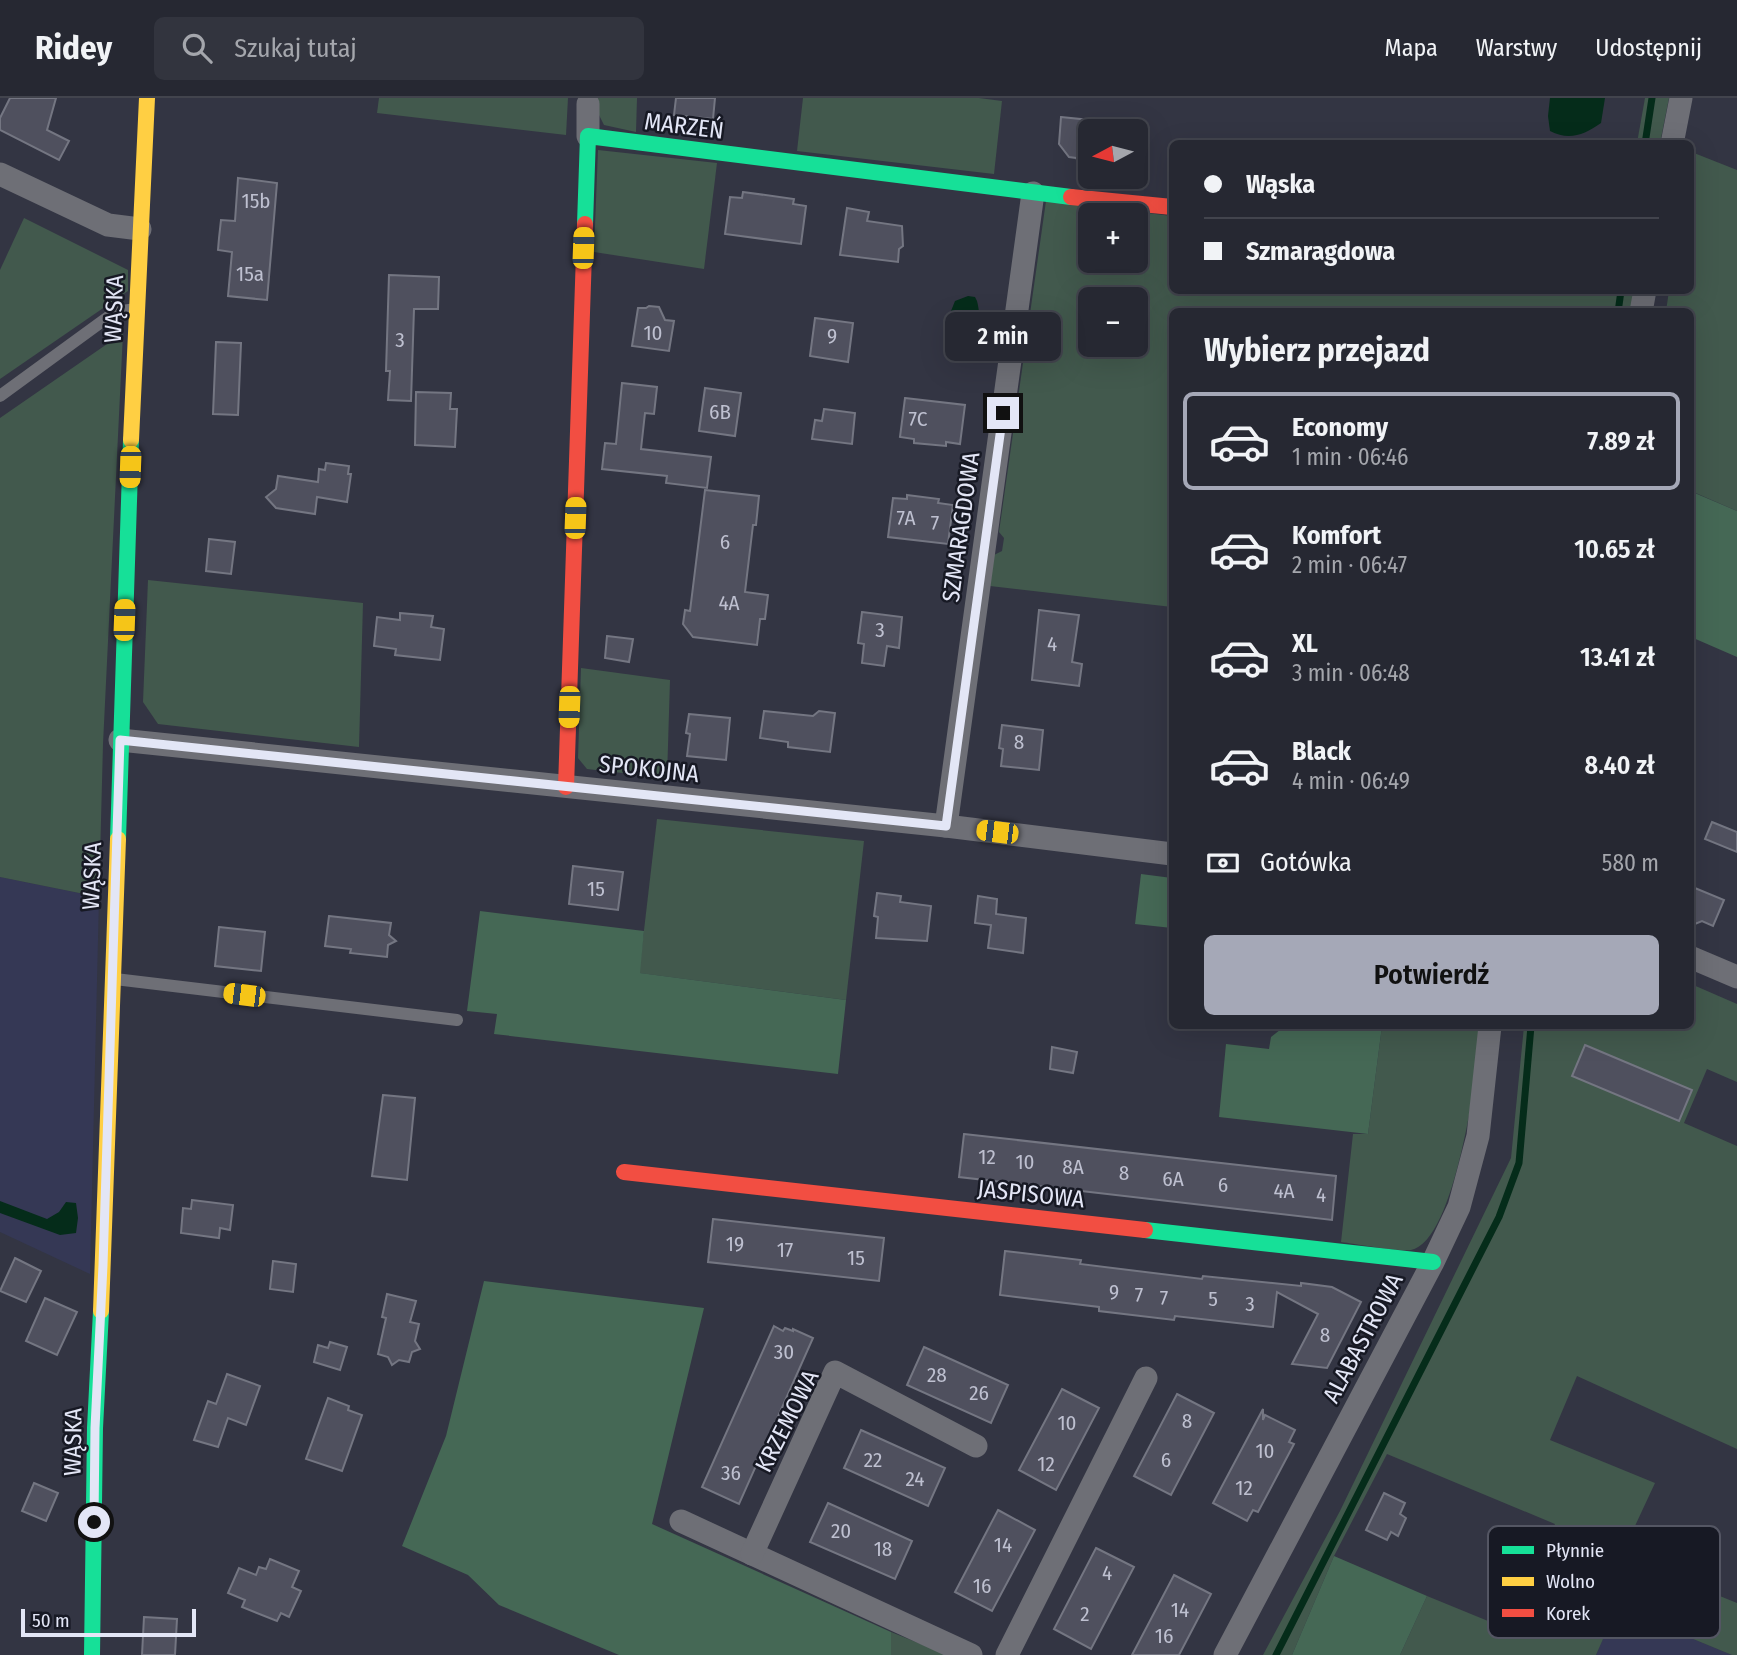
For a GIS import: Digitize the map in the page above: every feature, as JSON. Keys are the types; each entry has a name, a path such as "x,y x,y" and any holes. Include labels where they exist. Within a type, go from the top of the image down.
{"street":[{"name":"WĄSKA","path":"92,1655 95,1428 146,98"},
{"path":"1673,140 1681,98"},
{"path":"566,788 588,104"},
{"name":"MARZEŃ","path":"587,136 1033,193 1169,207"},
{"path":"0,174 108,225 140,229"},
{"name":"SZMARAGDOWA","path":"946,826 1033,193"},
{"name":"SPOKOJNA","path":"120,740 946,826 1169,853"},
{"path":"1694,959 1737,977"},
{"name":"ALABASTROWA","path":"1225,1655 1433,1262 1459,1207 1478,1136 1490,1029"},
{"name":"JASPISOWA","path":"624,1172 1433,1262"},
{"name":"KRZEMOWA","path":"752,1554 835,1372 976,1446"},
{"path":"1007,1655 1146,1378"},
{"path":"681,1521 971,1655"}],"lane":[{"path":"0,396 115,312 136,309"},
{"path":"112,978 457,1020"}],"shaded area":[{"path":"379,98 568,98 566,135 377,113"},
{"path":"598,98 637,98 636,132 604,125 599,115"},
{"path":"803,98 979,98 1002,101 994,174 797,151"},
{"path":"1550,98 1605,98 1601,123 1589,131 1570,136 1550,131"},
{"path":"1645,98 1669,98 1661,140 1638,140"},
{"path":"598,150 717,163 704,269 594,252"},
{"path":"1694,153 1737,170 1737,511 1694,492 1694,308 1666,308 1669,294 1694,294"},
{"path":"1046,201 1078,205 1078,273 1148,273 1148,213 1169,216 1169,294 1634,294 1632,308 1169,308 1169,607 990,586 994,555 1002,551 1004,538 999,532"},
{"path":"24,218 128,270 128,291 0,379 0,270"},
{"path":"968,296 975,297 977,301 980,337 974,353 968,357 959,357 943,350 943,331 955,301"},
{"path":"123,333 103,744 99,897 0,877 0,418"},
{"path":"1694,493 1737,511 1737,657 1694,638"},
{"path":"148,580 363,603 359,747 158,724 143,702"},
{"path":"581,668 670,680 667,778 587,769 578,758"},
{"path":"657,819 864,841 846,1000 639,973"},
{"path":"1141,874 1169,878 1169,928 1135,924"},
{"path":"0,877 99,897 90,1274 0,1232"},
{"path":"480,911 644,931 640,973 846,1000 838,1074 494,1034 497,1014 467,1011"},
{"path":"1694,985 1737,1004 1737,1082 1707,1069 1684,1123 1737,1146 1737,1449 1577,1376 1550,1440 1655,1483 1635,1526 1554,1526 1555,1524 1387,1454 1334,1556 1292,1655 1263,1655 1340,1511 1511,1158 1524,1029 1694,1029"},
{"path":"1281,1029 1382,1029 1368,1134 1219,1117 1226,1044 1269,1049 1271,1037"},
{"path":"1382,1029 1482,1029 1470,1112 1452,1186 1441,1217 1427,1240 1411,1250 1341,1242 1353,1134 1368,1134"},
{"path":"0,1201 47,1219 59,1212 66,1202 76,1203 76,1233 60,1235 0,1213"},
{"path":"484,1281 704,1308 652,1524 891,1632 891,1655 619,1655 499,1605 468,1575 402,1546 446,1436"},
{"path":"1334,1556 1427,1596 1400,1655 1292,1655"},
{"path":"1427,1596 1488,1621 1488,1638 1603,1638 1596,1655 1400,1655"},
{"path":"1720,1596 1737,1603 1737,1655 1691,1638 1720,1638"},
{"path":"891,1632 948,1655 891,1655"},
{"path":"1603,1638 1691,1638 1732,1655 1596,1655"}],"building":[{"path":"10,98 56,98 47,130 69,141 59,160 0,130 0,118"},
{"path":"676,98 715,98 713,119 674,115"},
{"path":"1061,117 1080,119 1078,119 1078,160 1069,157 1059,144"},
{"path":"238,178 277,183 267,300 228,296 232,252 218,250 219,238 221,220 235,221"},
{"path":"743,192 794,199 793,204 806,206 801,244 725,234 730,197 742,198"},
{"path":"847,208 869,212 867,221 902,226 903,246 899,249 898,262 840,255"},
{"path":"389,275 439,277 438,309 414,309 411,401 388,400 390,371 386,371"},
{"path":"659,307 665,320 674,321 669,351 632,346 638,308"},
{"path":"815,318 853,323 848,362 810,356"},
{"path":"216,342 241,343 238,415 213,414"},
{"path":"622,383 657,387 654,414 645,413 641,449 711,457 707,488 666,483 667,476 602,469 605,443 616,444"},
{"path":"705,388 741,393 735,436 699,431"},
{"path":"416,392 451,393 450,409 457,409 455,447 415,445"},
{"path":"905,398 965,405 960,444 946,442 946,446 914,443 914,439 900,437"},
{"path":"824,409 855,413 852,444 812,439 815,420 822,421"},
{"path":"326,463 349,466 348,474 351,474 347,502 317,497 315,514 276,508 266,497 276,489 278,476 318,482 319,469 325,470"},
{"path":"705,490 759,496 745,592 768,595 765,619 760,619 757,645 693,637 683,624 685,610 690,611"},
{"path":"907,495 939,499 938,503 953,505 948,544 888,537 893,498 907,499"},
{"path":"209,539 235,542 231,574 206,571"},
{"path":"1039,610 1079,615 1072,662 1082,664 1079,686 1032,680"},
{"path":"862,612 902,617 899,648 887,646 884,666 862,663 864,644 858,643"},
{"path":"400,613 433,616 431,627 444,629 440,660 395,655 396,649 374,646 377,617 400,620"},
{"path":"607,636 633,639 629,662 605,658"},
{"path":"764,711 813,716 819,711 835,713 830,752 788,747 788,742 760,738"},
{"path":"689,714 730,718 726,760 687,756"},
{"path":"1002,725 1043,730 1039,770 1001,766 1003,749 999,748"},
{"path":"1712,822 1737,832 1737,852 1705,839"},
{"path":"573,866 623,872 618,910 569,904"},
{"path":"1694,888 1724,900 1713,926 1702,921 1694,924"},
{"path":"877,893 901,896 900,902 931,906 927,941 876,938 878,917 874,916"},
{"path":"978,896 997,899 996,914 1026,918 1023,953 988,948 991,925 975,923"},
{"path":"329,916 391,923 389,935 396,941 388,945 387,957 350,953 351,949 325,946"},
{"path":"219,927 265,932 261,971 215,966"},
{"path":"1585,1045 1692,1090 1679,1121 1572,1076"},
{"path":"1052,1047 1077,1052 1073,1073 1050,1069"},
{"path":"383,1095 415,1098 407,1180 372,1176"},
{"path":"964,1134 1336,1176 1332,1220 959,1177"},
{"path":"192,1200 233,1205 230,1230 220,1228 219,1238 181,1233 183,1208 191,1209"},
{"path":"713,1219 884,1238 879,1281 708,1262"},
{"path":"1005,1251 1081,1260 1080,1264 1202,1279 1203,1276 1332,1287 1361,1302 1327,1368 1292,1364 1318,1314 1277,1292 1273,1327 1099,1311 1099,1307 1000,1295"},
{"path":"15,1258 41,1271 26,1302 0,1291"},
{"path":"273,1261 296,1264 293,1292 270,1289"},
{"path":"387,1294 416,1301 410,1322 419,1324 415,1341 420,1349 412,1352 409,1362 399,1360 392,1365 388,1357 378,1354 386,1318 382,1317"},
{"path":"45,1298 77,1312 57,1355 26,1341"},
{"path":"774,1326 783,1331 785,1328 793,1329 813,1338 739,1504 702,1487"},
{"path":"330,1342 347,1347 340,1370 314,1362 318,1345 328,1348"},
{"path":"924,1347 1008,1385 991,1423 907,1385"},
{"path":"227,1374 260,1386 246,1425 228,1418 218,1447 194,1440 208,1401 216,1404"},
{"path":"1062,1389 1099,1408 1056,1490 1019,1470"},
{"path":"1177,1394 1214,1413 1171,1495 1134,1476"},
{"path":"328,1398 349,1406 348,1410 362,1415 342,1471 306,1459"},
{"path":"1263,1409 1263,1420 1265,1415 1295,1430 1289,1442 1294,1444 1258,1512 1253,1510 1247,1521 1213,1503"},
{"path":"861,1430 945,1468 928,1506 844,1468"},
{"path":"34,1483 58,1493 46,1521 22,1511"},
{"path":"1384,1493 1405,1503 1400,1514 1406,1518 1398,1536 1391,1532 1387,1540 1366,1530"},
{"path":"828,1503 912,1541 895,1579 810,1542"},
{"path":"998,1510 1035,1530 992,1611 955,1592"},
{"path":"1096,1548 1134,1567 1091,1649 1054,1629"},
{"path":"270,1559 299,1571 292,1587 301,1591 289,1617 281,1613 277,1621 242,1607 245,1600 228,1593 239,1568 256,1575 259,1567 266,1569"},
{"path":"1174,1575 1211,1594 1179,1655 1132,1655"},
{"path":"144,1617 177,1619 175,1655 142,1655"}],"waterway":[{"path":"1646,140 1652,98"},
{"path":"1619,308 1621,294"},
{"path":"1276,1655 1499,1217 1519,1163 1531,1029"}],"traffic: fast":[{"path":"585,224 588,136 1071,197"},
{"path":"118,839 131,440"},
{"path":"1145,1230 1433,1262"},
{"path":"92,1655 95,1428 101,1311"}],"traffic: slow":[{"path":"131,440 147,98"},
{"path":"101,1311 118,839"}],"traffic: jam":[{"path":"1071,197 1169,207"},
{"path":"566,787 585,224"},
{"path":"624,1172 1145,1230"}],"route":[{"path":"94,1522 95,1428 120,740 946,826 1003,413"}]}
